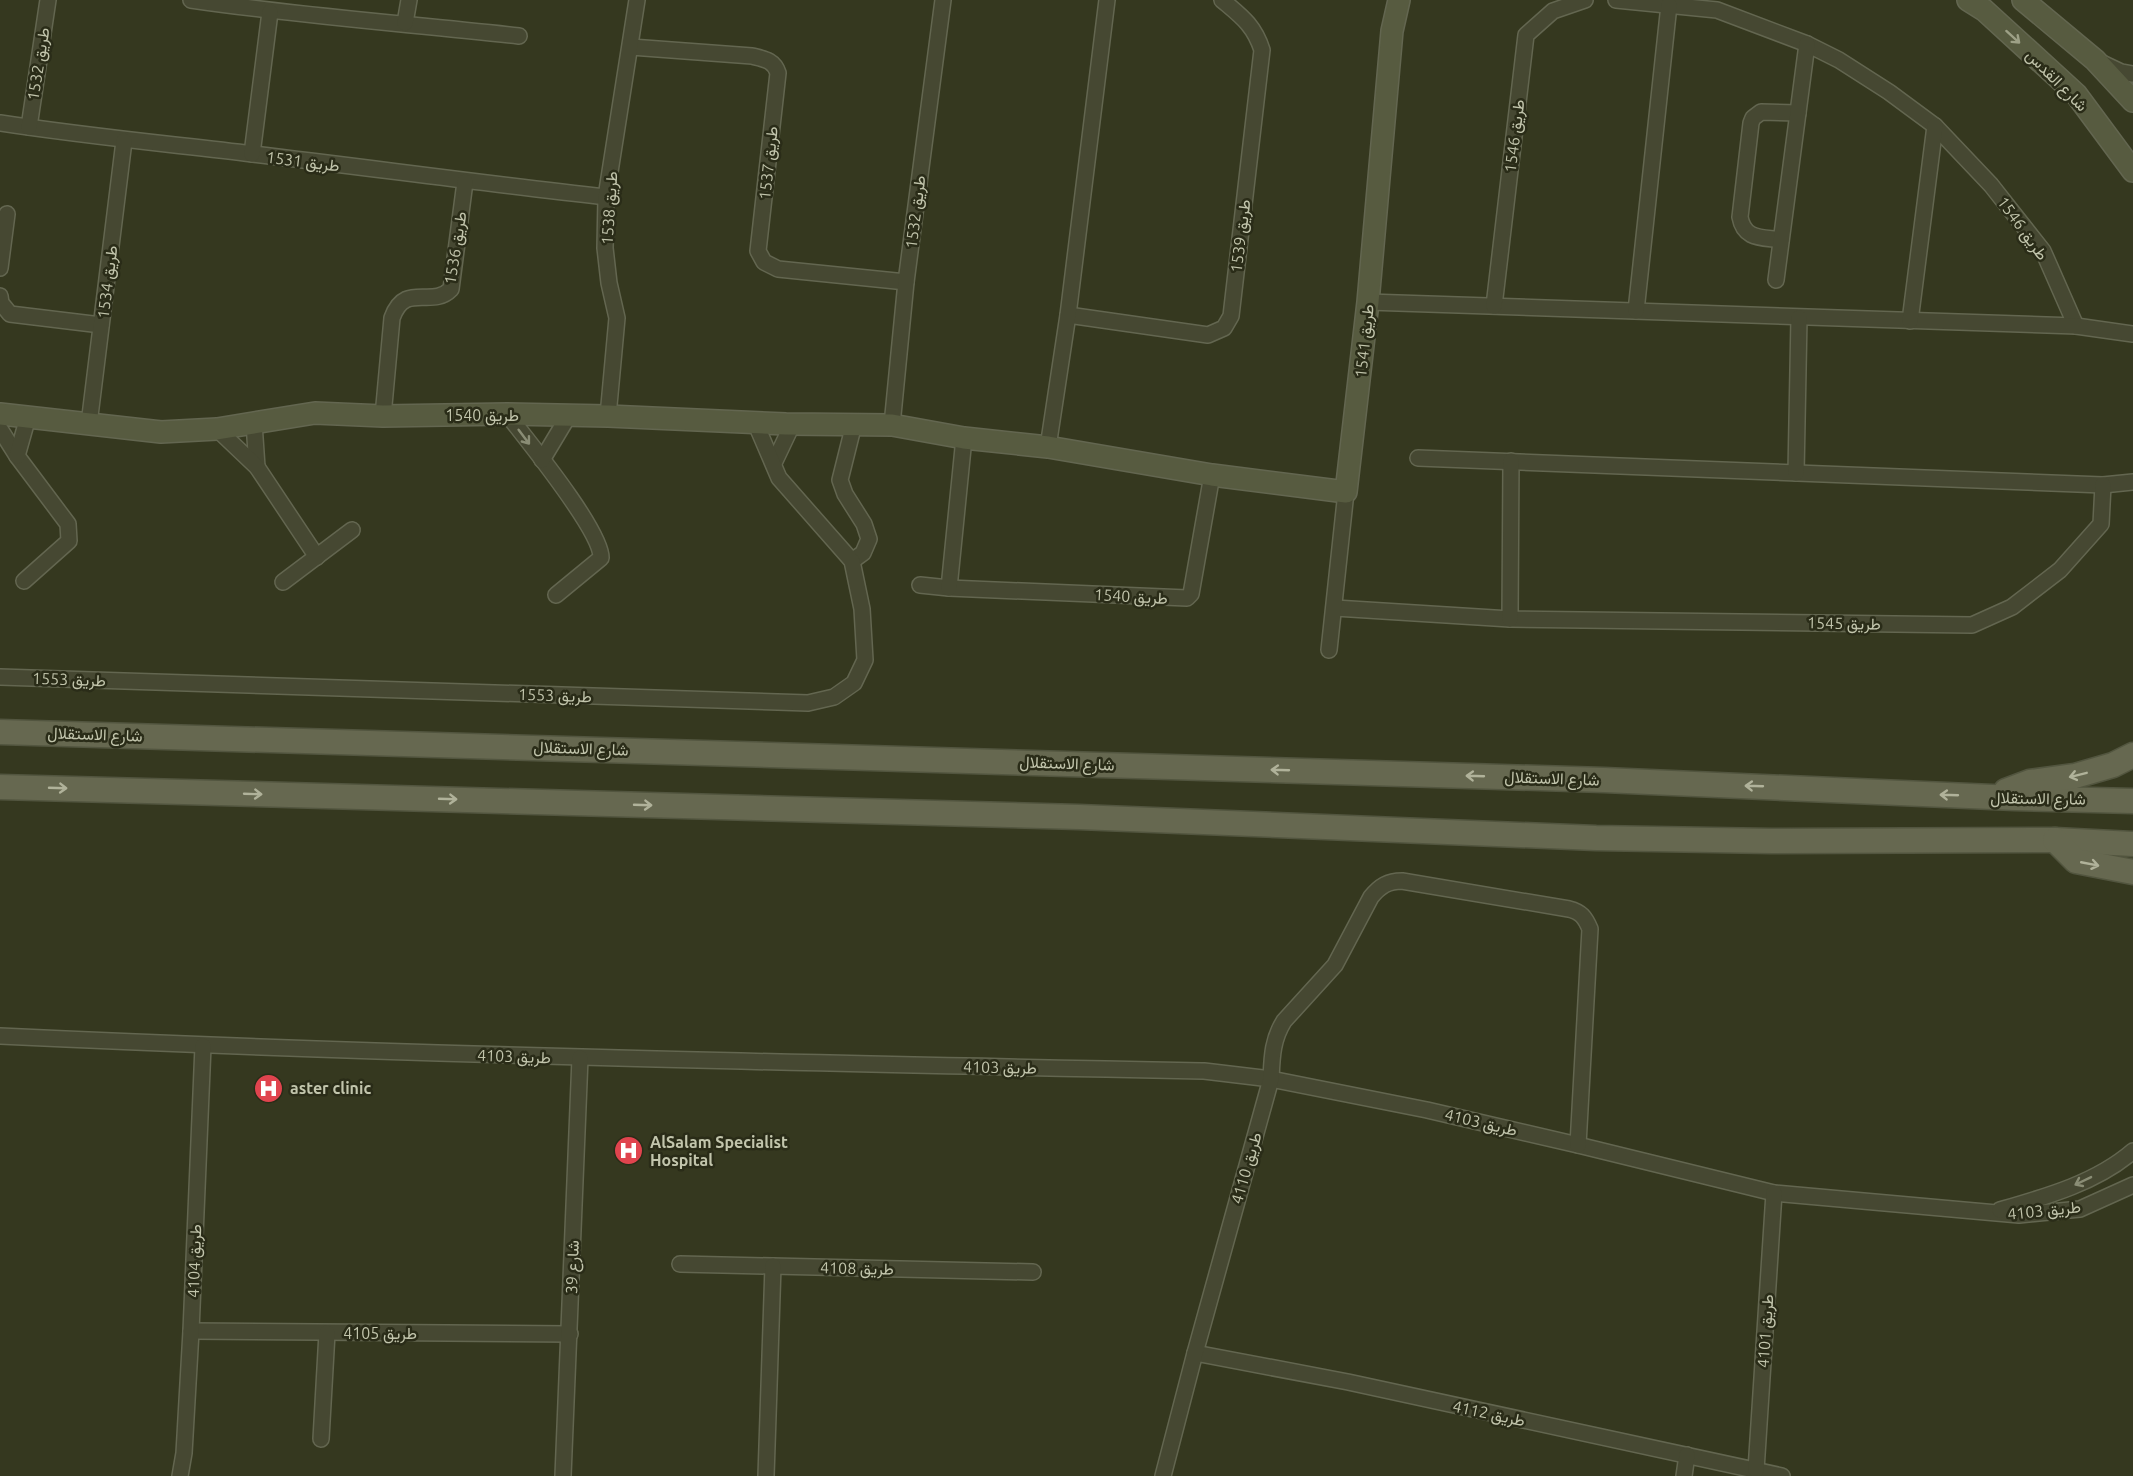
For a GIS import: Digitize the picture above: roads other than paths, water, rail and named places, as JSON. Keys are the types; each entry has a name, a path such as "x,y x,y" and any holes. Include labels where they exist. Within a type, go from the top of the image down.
{"main road":[{"name":"شارع الاستقلال","path":"0,732 1604,780 2133,801"},
{"path":"1992,797 2030,782 2074,776 2113,765 2133,755"},
{"path":"0,786 1103,818 1596,838 1771,841 2055,840 2133,844"},
{"path":"2055,840 2076,861 2133,872"}],"street":[{"name":"طريق 1532","path":"28,127 48,0"},
{"path":"191,0 270,12 405,23 519,36"},
{"path":"405,23 408,0"},
{"name":"طريق 1538","path":"608,416 617,318 609,284 605,248 606,197 637,0"},
{"name":"طريق 1532","path":"892,425 906,282 943,0"},
{"path":"1048,447 1068,315 1107,0"},
{"name":"طريق 1539","path":"1068,315 1208,335 1224,328 1230,316 1262,50 1257,33 1246,20 1222,0"},
{"name":"طريق 1541","path":"1386,0 1392,31"},
{"name":"طريق 1541","path":"1329,650 1368,302 1392,31 1399,0"},
{"name":"طريق 1546","path":"1494,306 1526,35 1553,11 1585,0"},
{"name":"طريق 1546","path":"1616,0 1717,10 1807,44 1839,60 1889,92 1935,126 1991,185 2043,251 2076,326"},
{"name":"شارع القدس","path":"1968,0 1984,10 2076,94 2133,171"},
{"path":"2023,0 2095,60 2133,101"},
{"path":"1636,311 1669,6"},
{"path":"252,154 270,12"},
{"path":"1776,280 1807,44"},
{"name":"طريق 1537","path":"631,47 752,56 775,65 778,73 758,251 764,262 778,269 906,282"},
{"path":"2095,60 2121,72 2133,74"},
{"path":"1781,240 1755,236 1747,233 1741,226 1740,217 1751,123 1756,114 1766,111 1798,113"},
{"name":"طريق 1531","path":"0,123 124,141 252,154 465,182 606,197"},
{"path":"1910,321 1935,126"},
{"name":"طريق 1534","path":"89,424 124,141"},
{"name":"طريق 1536","path":"383,416 392,318 395,309 399,302 408,297 443,295 451,289 465,182"},
{"path":"0,268 7,214"},
{"path":"0,296 1,303 10,314 101,325"},
{"path":"1368,302 2076,326 2133,334"},
{"path":"1796,472 1799,318"},
{"name":"طريق 1540","path":"0,414 161,432 218,429 315,413 383,416 507,414 608,416 892,425 964,438 1048,447 1212,475 1347,492"},
{"path":"507,414 570,496 601,548 601,558 556,595"},
{"path":"542,460 569,416"},
{"path":"17,456 28,417"},
{"name":"طريق 1553","path":"0,677 808,703 834,697 854,683 865,660 862,609 852,561 779,478 755,422"},
{"path":"254,423 257,467"},
{"path":"774,463 793,423"},
{"path":"852,561 863,553 869,539 864,524 845,494 840,480 854,424"},
{"path":"0,429 17,456 68,524 69,541 24,580"},
{"path":"218,429 257,467 317,557"},
{"path":"949,588 964,438"},
{"path":"1418,458 2103,485 2133,482"},
{"path":"1510,619 1511,461"},
{"name":"طريق 1540","path":"920,585 1187,598 1191,594 1212,475"},
{"name":"طريق 1545","path":"1335,608 1510,619 1972,625 2012,607 2060,570 2101,524 2103,485"},
{"path":"283,582 352,530"},
{"name":"طريق 4110","path":"1164,1476 1195,1353 1271,1079 1277,1032 1284,1021 1335,965 1371,897 1379,888 1391,881 1402,881 1569,909 1579,912 1586,919 1590,929 1578,1144"},
{"name":"طريق 4103","path":"0,1036 203,1046 580,1058 1204,1071 1271,1079 1427,1110 1578,1144 1773,1193 1986,1214 2019,1215 2080,1209 2133,1185"},
{"name":"طريق 4104","path":"180,1476 184,1453 191,1331 203,1046"},
{"name":"شارع 39","path":"563,1476 580,1058"},
{"name":"طريق 4103","path":"1986,1214 2057,1193 2130,1157"},
{"name":"طريق 4101","path":"1756,1470 1773,1193"},
{"name":"طريق 4108","path":"680,1264 1033,1272"},
{"path":"766,1476 773,1266"},
{"name":"طريق 4105","path":"191,1331 570,1334"},
{"path":"321,1439 327,1333"},
{"name":"طريق 4112","path":"1195,1353 1348,1382 1782,1476"},
{"path":"1684,1476 1687,1455"}],"place":[{"name":"aster clinic","path":"269,1088"},
{"name":"AlSalam Specialist Hospital","path":"629,1151"}]}
